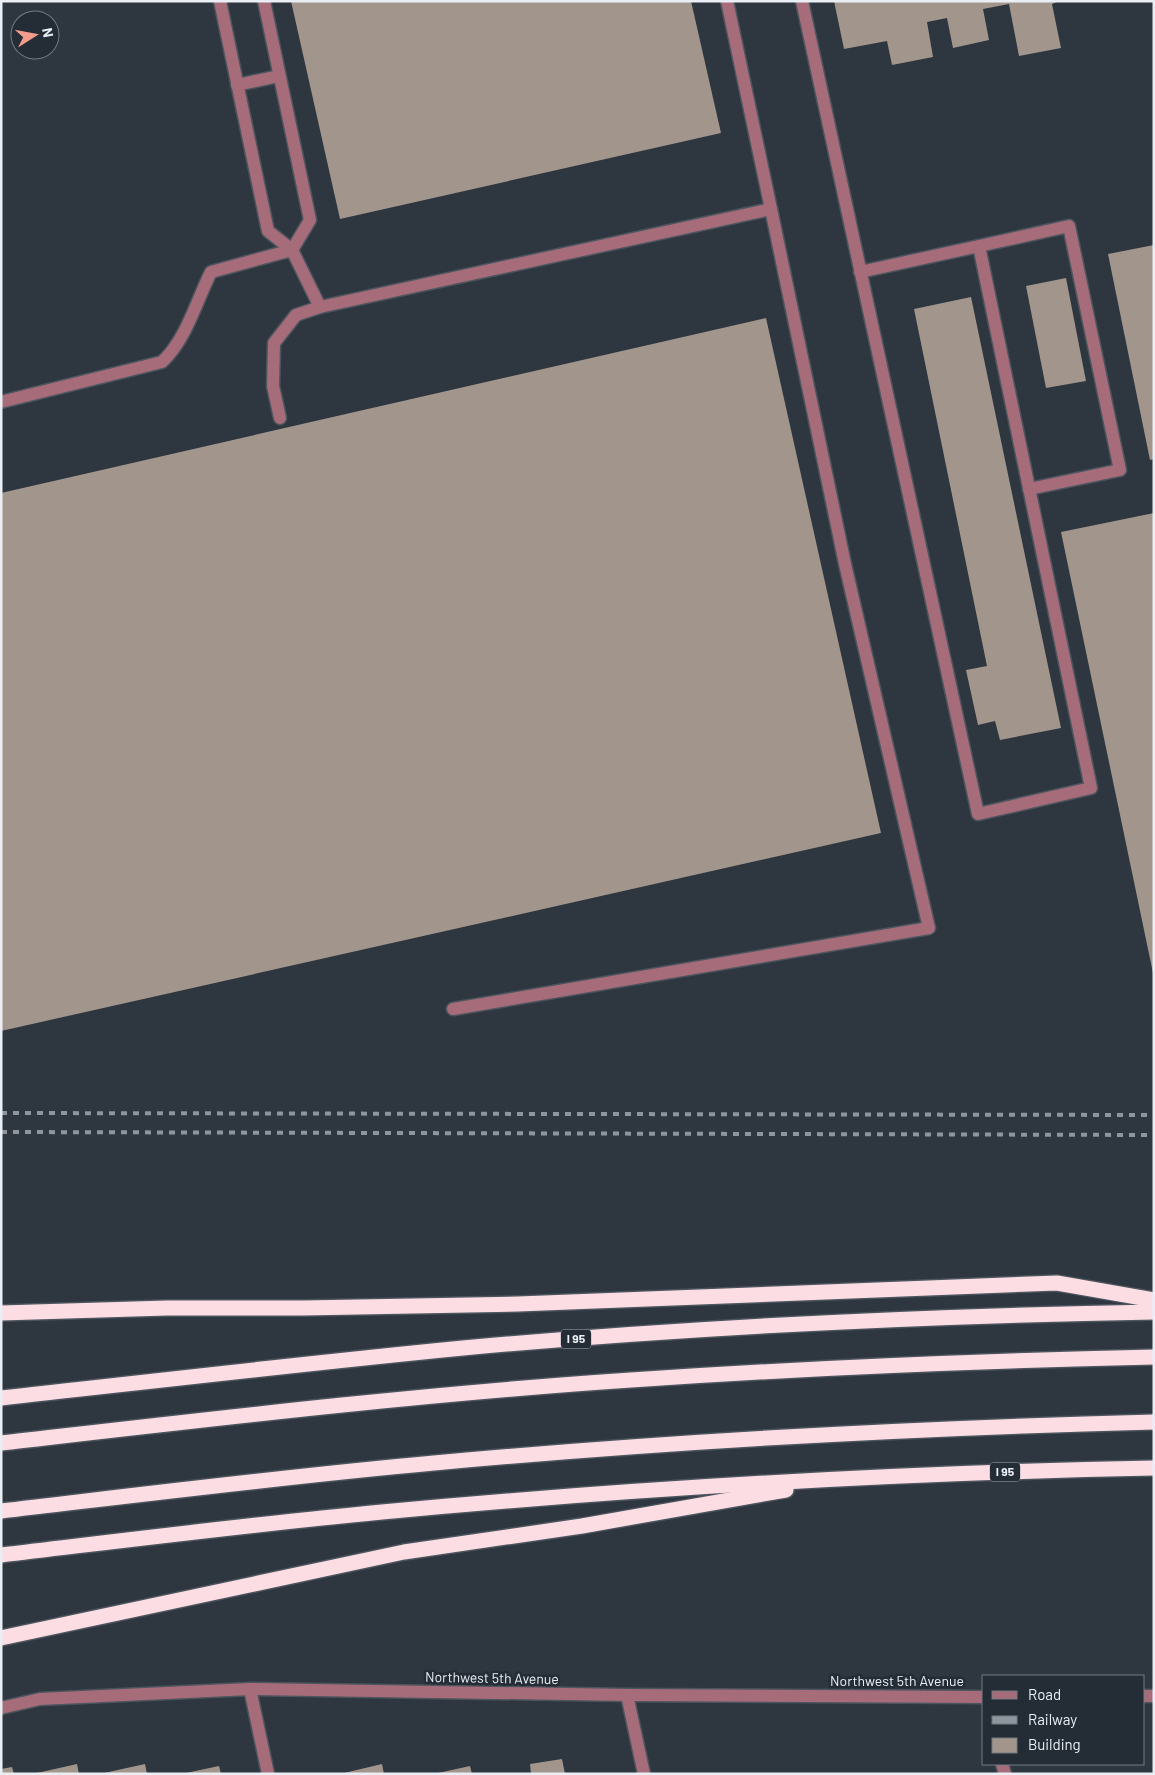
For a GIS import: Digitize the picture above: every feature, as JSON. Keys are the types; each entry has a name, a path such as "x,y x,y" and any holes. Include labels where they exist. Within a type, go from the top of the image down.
{"highway":[{"path":"1,1313 166,1308 303,1308 518,1304 1057,1283 1154,1300"},
{"name":"I 95","path":"1,1398 254,1369 573,1340 870,1322 1154,1312"},
{"path":"1,1443 320,1408 630,1380 849,1367 1154,1357"},
{"path":"1,1511 219,1485 556,1452 853,1433 1154,1422"},
{"name":"I 95","path":"1,1555 380,1512 697,1487 856,1478 1154,1468"},
{"path":"1,1638 404,1552 582,1526 856,1478"}],"street":[{"path":"220,1 268,231 292,250 320,307"},
{"path":"1,402 162,362 172,353 181,338 211,272 292,250 310,220 264,1"},
{"path":"453,1009 929,928 845,564 727,1"},
{"path":"802,1 978,814 1091,788 979,246"},
{"path":"237,85 279,76"},
{"path":"280,418 273,386 274,343 296,315 320,307 771,209"},
{"path":"860,272 1069,226 1120,470 1029,489"},
{"path":"250,1689 268,1774"},
{"name":"Northwest 5th Avenue","path":"1,1708 40,1699 250,1689 627,1695 982,1697"},
{"path":"627,1695 644,1774"}],"building":[{"path":"291,1 691,1 721,133 340,219"},
{"path":"834,1 1059,1 1052,4 1061,48 1019,56 1009,4 983,9 989,40 953,48 947,18 927,22 933,57 892,65 887,41 844,49"},
{"path":"1154,245 1154,459 1150,460 1108,254"},
{"path":"1066,278 1086,381 1046,388 1026,286"},
{"path":"971,297 1061,728 1000,740 995,721 978,725 966,670 987,666 914,309"},
{"path":"766,318 881,833 1,1031 1,493"},
{"path":"1154,513 1154,973 1153,973 1061,532"},
{"path":"562,1759 565,1774 531,1774 530,1764"},
{"path":"77,1764 79,1774 37,1774 37,1773"},
{"path":"145,1764 147,1774 104,1774 104,1773"},
{"path":"382,1764 384,1774 344,1774 344,1773"},
{"path":"219,1766 221,1774 186,1774 186,1773"},
{"path":"470,1766 472,1774 438,1774 438,1773"},
{"path":"12,1767 14,1774 1,1774 1,1769"}],"railway":[{"path":"1,1113 1154,1115"},
{"path":"1,1132 1154,1135"}]}
